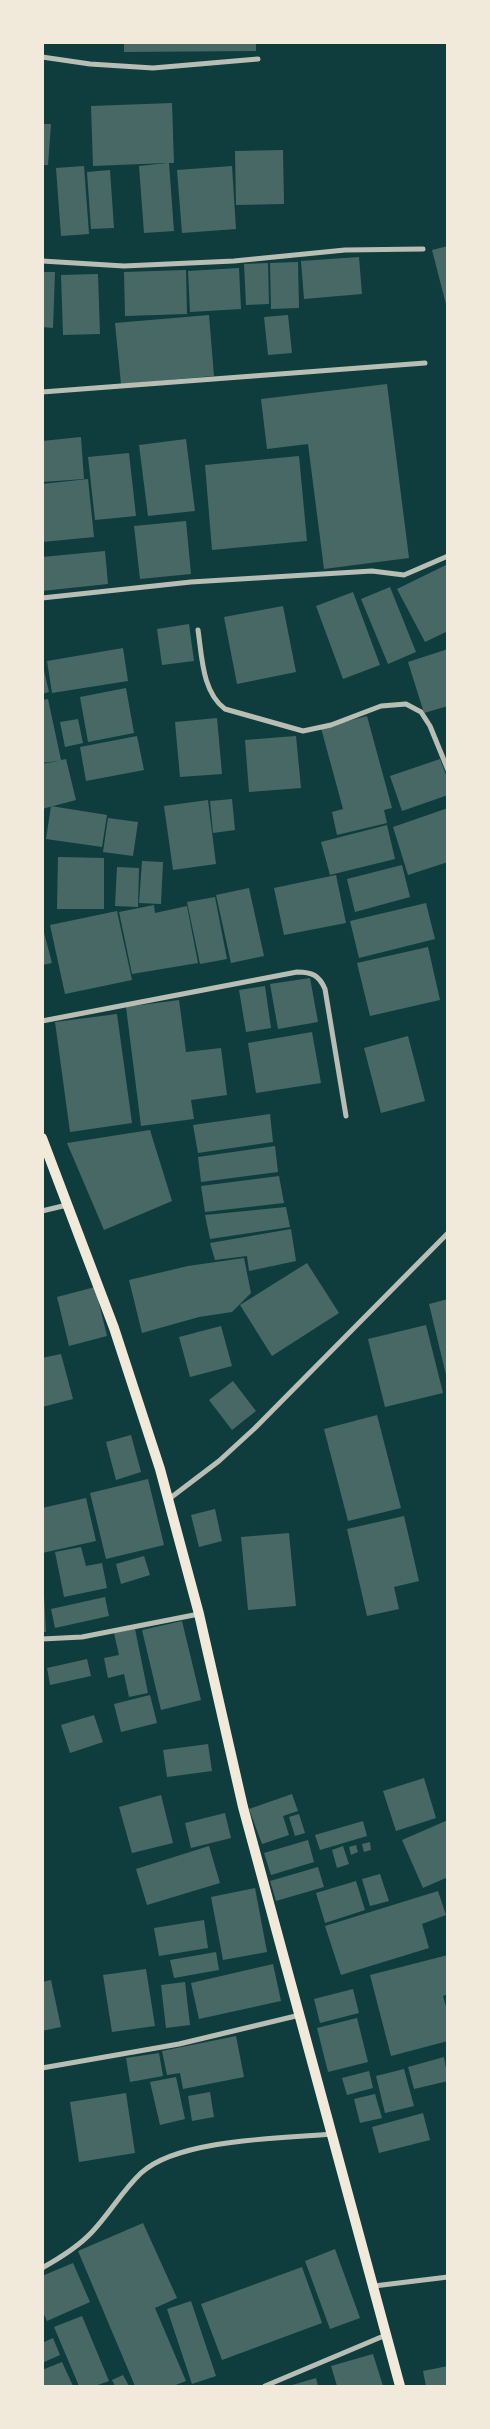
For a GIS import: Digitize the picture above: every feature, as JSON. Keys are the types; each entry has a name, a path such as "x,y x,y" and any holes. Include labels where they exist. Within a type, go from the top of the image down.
{"main road":[{"path":"42,1138 134,1384 168,1499 199,1614 246,1816 312,2054 400,2386"}],"street":[{"path":"42,57 90,64 153,68 258,59"},
{"path":"42,261 124,266 234,261 345,250 423,249"},
{"path":"42,392 424,364"},
{"path":"42,598 200,581 372,571 404,575 448,556"},
{"path":"198,630 210,691 215,701 225,709 303,731 331,725 381,706 406,704 421,712 430,726 448,770"},
{"path":"42,1021 297,972 315,974 325,989 346,1116"},
{"path":"42,1210 68,1205"},
{"path":"168,1499 219,1461 255,1428 448,1233"},
{"path":"42,1639 82,1637 199,1614"},
{"path":"42,2068 179,2044 301,2015"},
{"path":"42,2268 70,2251 91,2234 125,2189 142,2172 159,2160 183,2151 213,2145 333,2134"},
{"path":"374,2286 448,2277"},
{"path":"265,2386 387,2335"}],"building":[{"path":"124,42 256,42 256,51 124,52"},
{"path":"172,103 174,163 169,163 174,231 144,233 139,166 167,163 93,166 91,106"},
{"path":"42,124 51,124 48,165 42,165"},
{"path":"283,150 284,204 236,205 235,151"},
{"path":"84,166 89,234 61,236 56,168"},
{"path":"232,166 236,229 182,233 177,170"},
{"path":"110,170 114,228 91,229 87,172"},
{"path":"448,246 448,308 447,308 432,250"},
{"path":"359,257 362,294 304,299 301,261"},
{"path":"298,262 299,308 271,309 270,263"},
{"path":"268,263 269,304 246,305 244,264"},
{"path":"239,268 241,309 190,312 188,271"},
{"path":"186,270 187,314 125,316 124,272"},
{"path":"42,272 55,272 53,328 42,327"},
{"path":"98,274 100,334 63,335 61,275"},
{"path":"209,315 214,376 121,384 115,323"},
{"path":"288,315 292,353 268,355 264,317"},
{"path":"387,384 409,558 324,569 308,444 267,449 261,399"},
{"path":"81,437 84,479 42,482 42,441"},
{"path":"186,439 195,511 148,516 139,445"},
{"path":"129,453 136,516 95,520 88,457"},
{"path":"299,456 307,541 212,550 205,465"},
{"path":"88,479 94,537 42,542 42,484"},
{"path":"186,521 191,574 140,579 134,526"},
{"path":"105,551 108,584 42,591 42,557"},
{"path":"448,564 448,631 425,642 397,589"},
{"path":"390,587 416,652 388,664 361,599"},
{"path":"353,592 380,665 343,679 316,606"},
{"path":"283,606 296,672 237,684 224,617"},
{"path":"189,624 194,661 162,665 157,629"},
{"path":"123,648 128,681 52,693 47,661"},
{"path":"448,649 448,706 424,713 408,662"},
{"path":"42,662 49,692 42,694"},
{"path":"126,688 134,733 88,742 80,697"},
{"path":"48,699 61,760 66,759 76,800 42,809 42,764 58,761 42,763 42,700"},
{"path":"367,716 392,808 384,810 387,823 337,835 332,812 343,809 321,728"},
{"path":"217,718 222,774 180,777 175,722"},
{"path":"78,719 83,743 65,747 60,722"},
{"path":"137,736 144,770 86,781 80,747"},
{"path":"296,736 301,788 249,792 245,740"},
{"path":"440,759 448,780 448,795 402,811 390,776"},
{"path":"232,799 235,830 213,833 210,801"},
{"path":"208,800 216,864 173,870 164,806"},
{"path":"51,806 107,815 102,847 46,839"},
{"path":"448,808 448,862 408,875 393,827"},
{"path":"108,818 138,822 133,856 103,852"},
{"path":"387,825 395,859 330,875 321,842"},
{"path":"58,857 104,858 104,909 57,909"},
{"path":"142,861 163,862 161,904 139,903"},
{"path":"402,865 410,897 355,912 347,879"},
{"path":"117,867 139,868 138,907 115,906"},
{"path":"336,875 346,923 284,935 274,888"},
{"path":"249,888 264,956 231,963 216,895"},
{"path":"215,897 227,959 200,964 187,902"},
{"path":"426,903 435,939 359,958 350,921"},
{"path":"154,905 155,913 187,906 198,963 132,974 119,912"},
{"path":"117,911 132,980 65,994 50,925"},
{"path":"42,925 52,963 42,965"},
{"path":"428,947 440,1000 370,1016 357,963"},
{"path":"310,978 318,1022 278,1029 270,984"},
{"path":"265,986 271,1028 246,1032 239,990"},
{"path":"179,1000 186,1052 221,1048 227,1095 191,1100 194,1119 141,1126 126,1007"},
{"path":"117,1014 132,1123 70,1132 55,1022"},
{"path":"312,1032 321,1083 256,1093 248,1043"},
{"path":"408,1036 425,1101 381,1113 364,1048"},
{"path":"270,1114 273,1142 198,1153 193,1125"},
{"path":"150,1130 172,1201 104,1230 67,1143"},
{"path":"275,1146 278,1172 201,1182 198,1157"},
{"path":"279,1176 284,1203 205,1212 201,1186"},
{"path":"286,1207 290,1227 210,1239 205,1215"},
{"path":"291,1229 296,1261 249,1271 247,1256 215,1260 210,1243"},
{"path":"244,1258 251,1293 232,1312 199,1317 142,1333 129,1280 188,1266"},
{"path":"307,1263 339,1313 272,1356 240,1305"},
{"path":"95,1287 107,1336 69,1346 57,1297"},
{"path":"448,1299 448,1379 447,1379 429,1304"},
{"path":"426,1325 443,1393 385,1407 368,1339"},
{"path":"221,1326 232,1366 190,1377 179,1337"},
{"path":"61,1354 73,1399 42,1407 42,1358"},
{"path":"233,1381 256,1411 232,1430 209,1400"},
{"path":"377,1415 401,1508 348,1521 324,1429"},
{"path":"131,1435 141,1472 116,1480 106,1442"},
{"path":"148,1479 164,1545 106,1559 90,1493"},
{"path":"86,1498 96,1541 42,1553 42,1508"},
{"path":"215,1509 222,1541 199,1547 191,1515"},
{"path":"404,1516 419,1581 394,1587 399,1609 367,1616 347,1529"},
{"path":"289,1533 296,1606 248,1610 241,1537"},
{"path":"81,1547 86,1566 102,1563 107,1588 64,1597 55,1552"},
{"path":"144,1556 150,1575 121,1584 116,1564"},
{"path":"42,1595 44,1595 46,1632 42,1632"},
{"path":"105,1597 109,1616 55,1628 51,1609"},
{"path":"182,1621 201,1700 161,1710 142,1630"},
{"path":"135,1629 148,1693 129,1697 124,1674 108,1678 104,1658 119,1655 114,1633"},
{"path":"87,1659 91,1676 50,1685 47,1668"},
{"path":"150,1695 157,1723 121,1732 114,1704"},
{"path":"94,1715 103,1742 70,1753 61,1725"},
{"path":"208,1744 212,1771 167,1777 163,1750"},
{"path":"424,1778 436,1818 396,1831 383,1791"},
{"path":"292,1794 298,1811 283,1816 289,1835 262,1844 249,1809"},
{"path":"161,1795 173,1843 132,1853 119,1807"},
{"path":"225,1813 231,1838 191,1848 185,1823"},
{"path":"299,1814 305,1833 295,1836 289,1817"},
{"path":"448,1820 448,1877 423,1888 402,1840"},
{"path":"363,1821 367,1836 320,1850 315,1835"},
{"path":"308,1840 314,1862 271,1875 264,1853"},
{"path":"370,1842 371,1850 364,1852 362,1844"},
{"path":"356,1845 358,1852 351,1855 349,1847"},
{"path":"209,1846 220,1883 147,1905 136,1869"},
{"path":"343,1846 349,1864 337,1868 332,1850"},
{"path":"318,1867 324,1887 276,1901 270,1881"},
{"path":"380,1874 389,1901 370,1906 362,1879"},
{"path":"356,1881 365,1910 325,1923 316,1893"},
{"path":"255,1888 267,1952 223,1960 211,1897"},
{"path":"438,1891 446,1915 422,1924 429,1948 341,1975 325,1926"},
{"path":"204,1920 208,1948 159,1956 154,1928"},
{"path":"216,1952 219,1970 174,1978 170,1960"},
{"path":"448,1955 448,1994 443,1996 448,2014 448,2041 391,2056 370,1975"},
{"path":"273,1964 281,2001 199,2019 191,1983"},
{"path":"146,1969 155,2026 112,2032 103,1975"},
{"path":"51,1980 61,2027 42,2031 42,1982"},
{"path":"185,1982 190,2025 166,2028 161,1985"},
{"path":"353,1989 359,2013 320,2023 314,1999"},
{"path":"357,2018 368,2062 328,2072 317,2028"},
{"path":"236,2036 244,2077 183,2089 180,2073 167,2075 162,2051"},
{"path":"159,2053 163,2076 130,2082 126,2058"},
{"path":"444,2057 448,2081 414,2089 408,2067"},
{"path":"404,2069 414,2106 385,2113 376,2076"},
{"path":"369,2071 373,2088 347,2095 342,2078"},
{"path":"176,2077 185,2119 160,2125 150,2082"},
{"path":"210,2092 214,2117 192,2121 188,2096"},
{"path":"126,2093 135,2153 79,2162 70,2102"},
{"path":"375,2094 382,2118 360,2123 354,2099"},
{"path":"423,2113 430,2140 379,2153 372,2127"},
{"path":"143,2223 177,2298 155,2308 186,2381 173,2386 135,2386 78,2251"},
{"path":"335,2249 360,2318 330,2329 305,2261"},
{"path":"73,2263 90,2302 47,2321 42,2310 42,2276"},
{"path":"302,2267 322,2323 222,2360 201,2304"},
{"path":"191,2301 216,2376 192,2384 167,2309"},
{"path":"82,2316 109,2381 95,2386 79,2386 54,2327"},
{"path":"53,2338 60,2355 42,2363 42,2343"},
{"path":"373,2354 383,2386 337,2386 331,2366"},
{"path":"62,2362 73,2386 42,2386 42,2370"},
{"path":"448,2366 448,2386 426,2386 423,2371"},
{"path":"123,2375 129,2386 115,2386 112,2380"},
{"path":"316,2378 318,2386 289,2386"}]}
